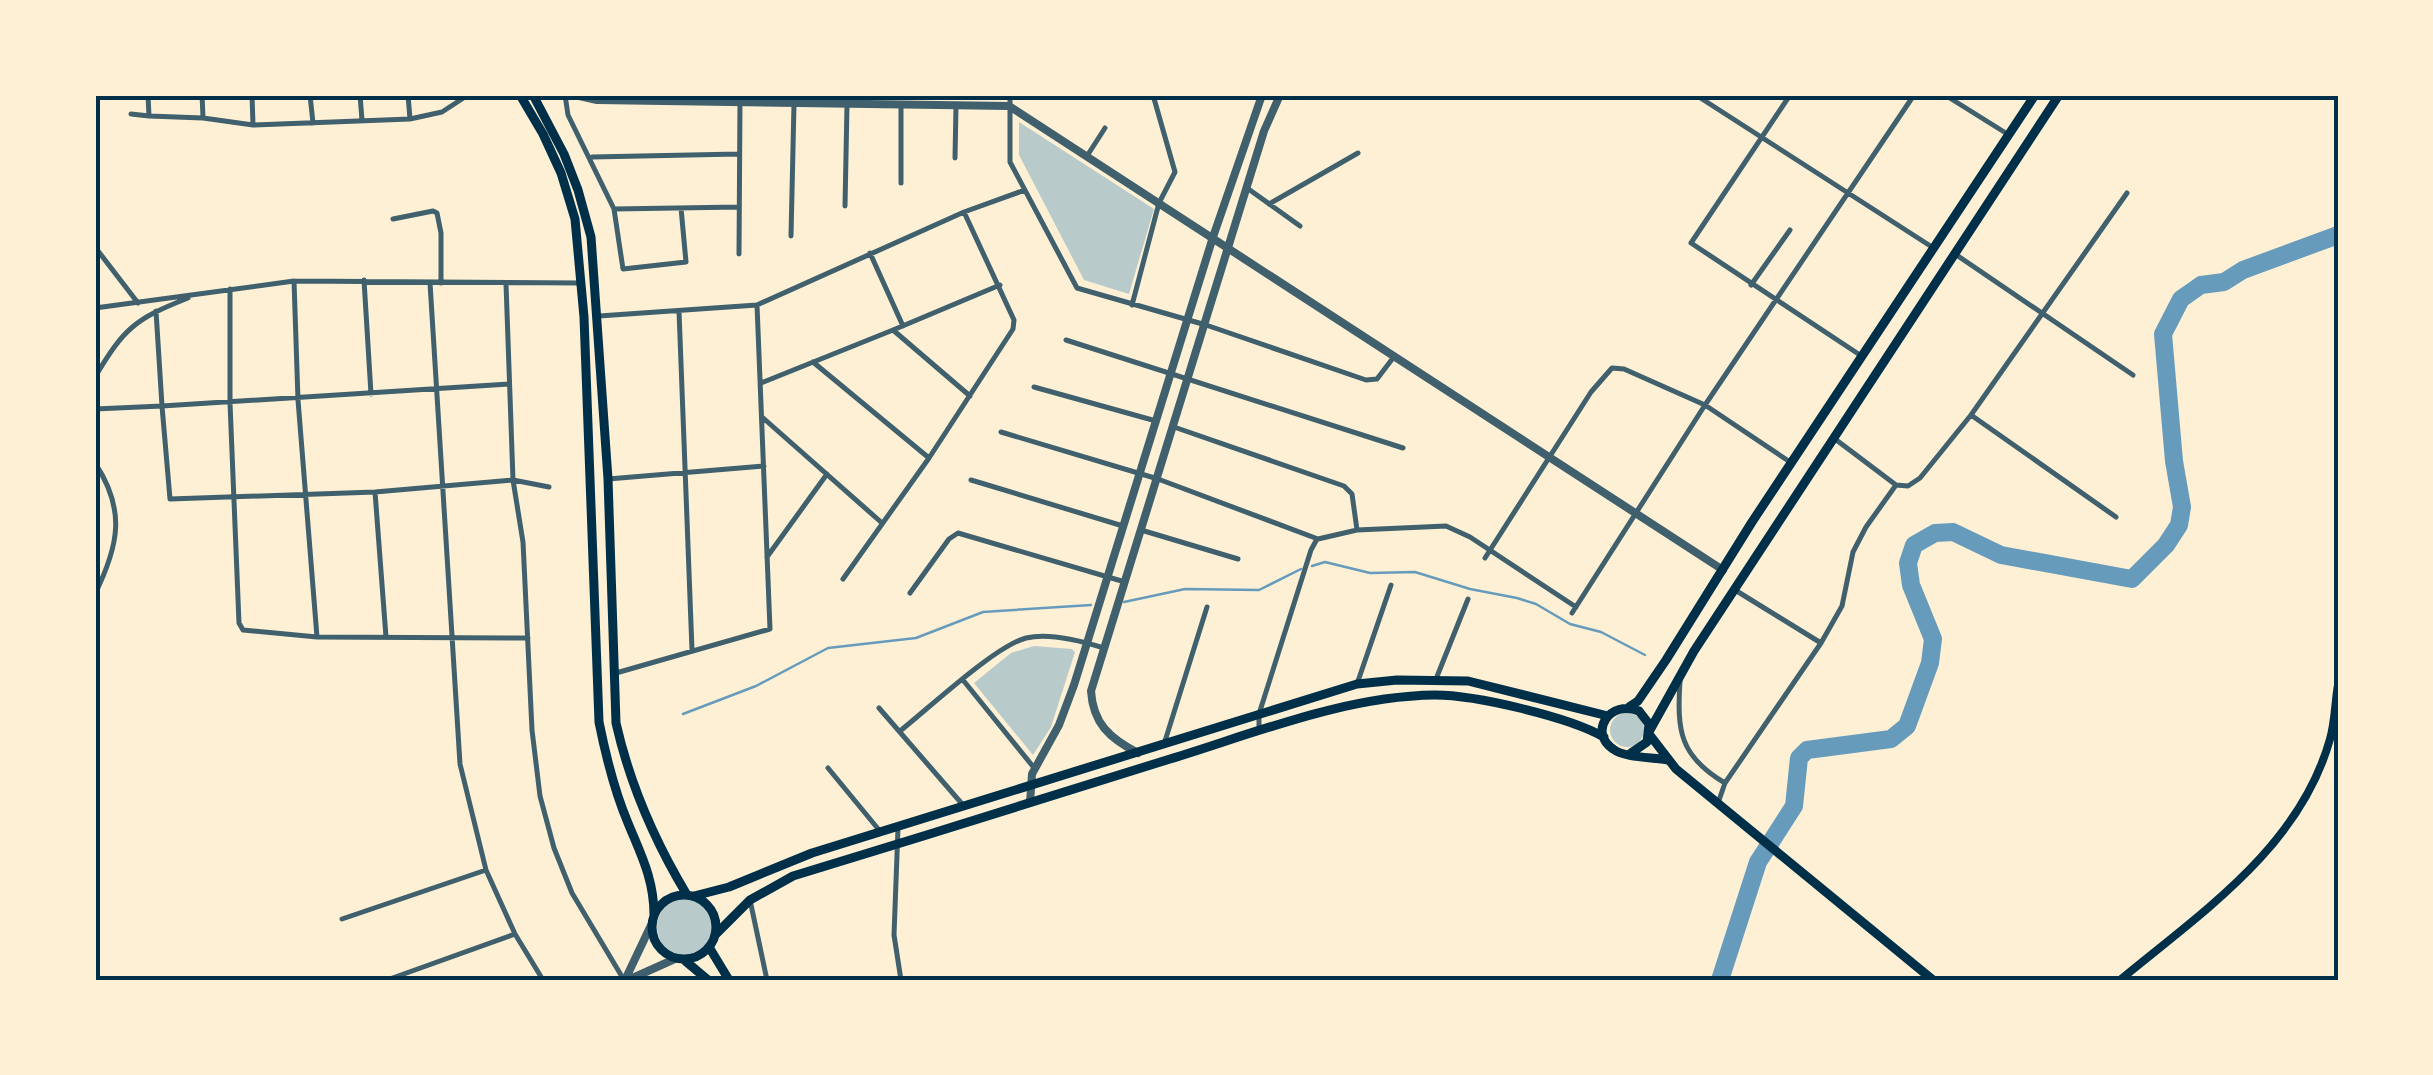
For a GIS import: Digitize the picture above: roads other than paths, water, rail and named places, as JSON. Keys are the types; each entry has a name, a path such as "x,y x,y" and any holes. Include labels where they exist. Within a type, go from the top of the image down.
{"main road":[{"path":"520,95 561,173 575,219 599,722 608,771 654,888 653,918 658,946 708,980"},
{"path":"534,95 578,190 590,237 599,316 608,479 616,723 624,760 644,816 691,895 702,900 714,915 716,934"},
{"path":"1604,737 1608,716 1638,701 1685,632 1752,522 2036,95"},
{"path":"1631,753 1644,745 1700,642 2059,95"},
{"path":"1974,188 1991,200"},
{"path":"1901,299 1919,310"},
{"path":"1828,409 1847,421"},
{"path":"1752,522 1771,534"},
{"path":"1685,632 1700,642"},
{"path":"653,918 664,902 729,887 788,863 1357,684 1436,679 1482,684 1608,716"},
{"path":"2120,980 2228,890 2280,836 2314,778 2330,738 2338,685"},
{"path":"680,958 693,958 710,946 716,934 750,900 793,876 1259,731 1360,704 1438,695 1548,717 1604,737 1615,751 1668,760"},
{"path":"1629,707 1643,714 1649,732 1668,760 1933,980"},
{"path":"788,863 793,876"},
{"path":"710,946 729,980"}],"street":[{"path":"148,95 149,116"},
{"path":"202,95 203,118"},
{"path":"252,95 253,125"},
{"path":"310,95 312,123"},
{"path":"360,95 362,120"},
{"path":"408,95 410,120"},
{"path":"130,114 253,125 410,120 442,112 468,95"},
{"path":"565,95 568,115 614,209 623,269 686,262 681,208"},
{"path":"575,95 596,100 1010,106 1723,570"},
{"path":"1010,95 1008,159 1075,286 1206,324 1366,380 1377,379 1394,358"},
{"path":"1132,305 1160,203 1176,172 1153,95"},
{"path":"1030,803 1034,769 1059,725 1087,643 1213,238 1262,95"},
{"path":"1138,752 1118,742 1097,722 1091,690 1264,132 1280,95"},
{"path":"1790,95 1691,243 1862,357"},
{"path":"1001,432 1158,479 1318,538 1357,530 1446,526 1490,550 1574,610 1633,514 1914,95"},
{"path":"1945,95 2009,135"},
{"path":"1699,98 1932,247"},
{"path":"791,236 794,100"},
{"path":"739,254 740,101"},
{"path":"845,206 848,102"},
{"path":"901,104 901,183"},
{"path":"955,158 956,106"},
{"path":"1087,156 1106,128"},
{"path":"1269,204 1358,153"},
{"path":"591,157 739,154"},
{"path":"1247,188 1300,226"},
{"path":"599,316 757,306 964,212 1024,190"},
{"path":"1835,439 1896,485 1908,486 1920,478 1971,415 2126,193"},
{"path":"614,209 739,207"},
{"path":"392,220 433,210 437,213 442,283"},
{"path":"842,579 929,458 1013,330 1014,320 1000,286 964,212"},
{"path":"1752,285 1790,230"},
{"path":"95,247 138,304"},
{"path":"870,254 904,326"},
{"path":"1955,254 2133,375"},
{"path":"95,308 294,280 581,283"},
{"path":"294,280 298,400 317,637"},
{"path":"364,280 371,394"},
{"path":"430,283 460,764 486,870 515,934 543,980"},
{"path":"506,284 513,480 523,542 540,796 572,893 626,980"},
{"path":"760,383 1000,286"},
{"path":"230,289 230,403 240,627 252,633 317,637 528,638"},
{"path":"95,377 116,343 138,320 196,295"},
{"path":"616,673 770,628 757,306"},
{"path":"156,311 170,498 375,492 513,480 549,487"},
{"path":"678,311 692,650"},
{"path":"893,330 970,396"},
{"path":"1066,340 1403,448"},
{"path":"813,362 929,458"},
{"path":"1485,558 1548,459 1609,371 1617,367 1705,405 1792,463"},
{"path":"95,409 298,400 508,384"},
{"path":"1034,387 1156,421"},
{"path":"1971,415 2116,517"},
{"path":"762,418 882,522"},
{"path":"1174,427 1344,486 1352,494 1357,530"},
{"path":"95,463 113,496 117,520 113,550 95,594"},
{"path":"608,479 764,466"},
{"path":"767,557 827,474"},
{"path":"971,480 1124,526"},
{"path":"1718,803 1726,783 1842,606 1854,552 1866,527 1896,485"},
{"path":"375,492 386,637"},
{"path":"1141,530 1238,559"},
{"path":"910,594 949,539 958,533 1125,582"},
{"path":"1259,731 1258,714 1318,538"},
{"path":"1357,684 1391,585"},
{"path":"1734,590 1821,643"},
{"path":"1436,679 1468,599"},
{"path":"1164,744 1207,607"},
{"path":"900,731 1006,646 1029,637 1104,648"},
{"path":"1680,674 1678,710 1682,741 1700,764 1726,783"},
{"path":"964,680 1034,769"},
{"path":"879,708 965,808"},
{"path":"828,768 881,833"},
{"path":"898,828 894,935 900,980"},
{"path":"342,919 486,870"},
{"path":"750,900 767,980"},
{"path":"626,980 653,918"},
{"path":"388,980 515,934"},
{"path":"626,980 680,958"}],"waterway":[{"path":"1720,980 1758,862 1794,806 1799,758 1807,750 1891,739 1907,726 1930,663 1933,639 1911,585 1908,563 1914,545 1935,533 1953,532 2001,555 2132,579 2166,545 2179,525 2182,507 2163,334 2181,299 2201,285 2224,282 2243,270 2338,235"},
{"path":"1312,566 1325,562 1370,573 1415,572 1517,598 1570,624 1601,632 1645,655"},
{"path":"1124,602 1185,589 1259,590 1301,569"},
{"path":"683,714 756,686 828,648 916,638 983,612 1091,605"}]}
